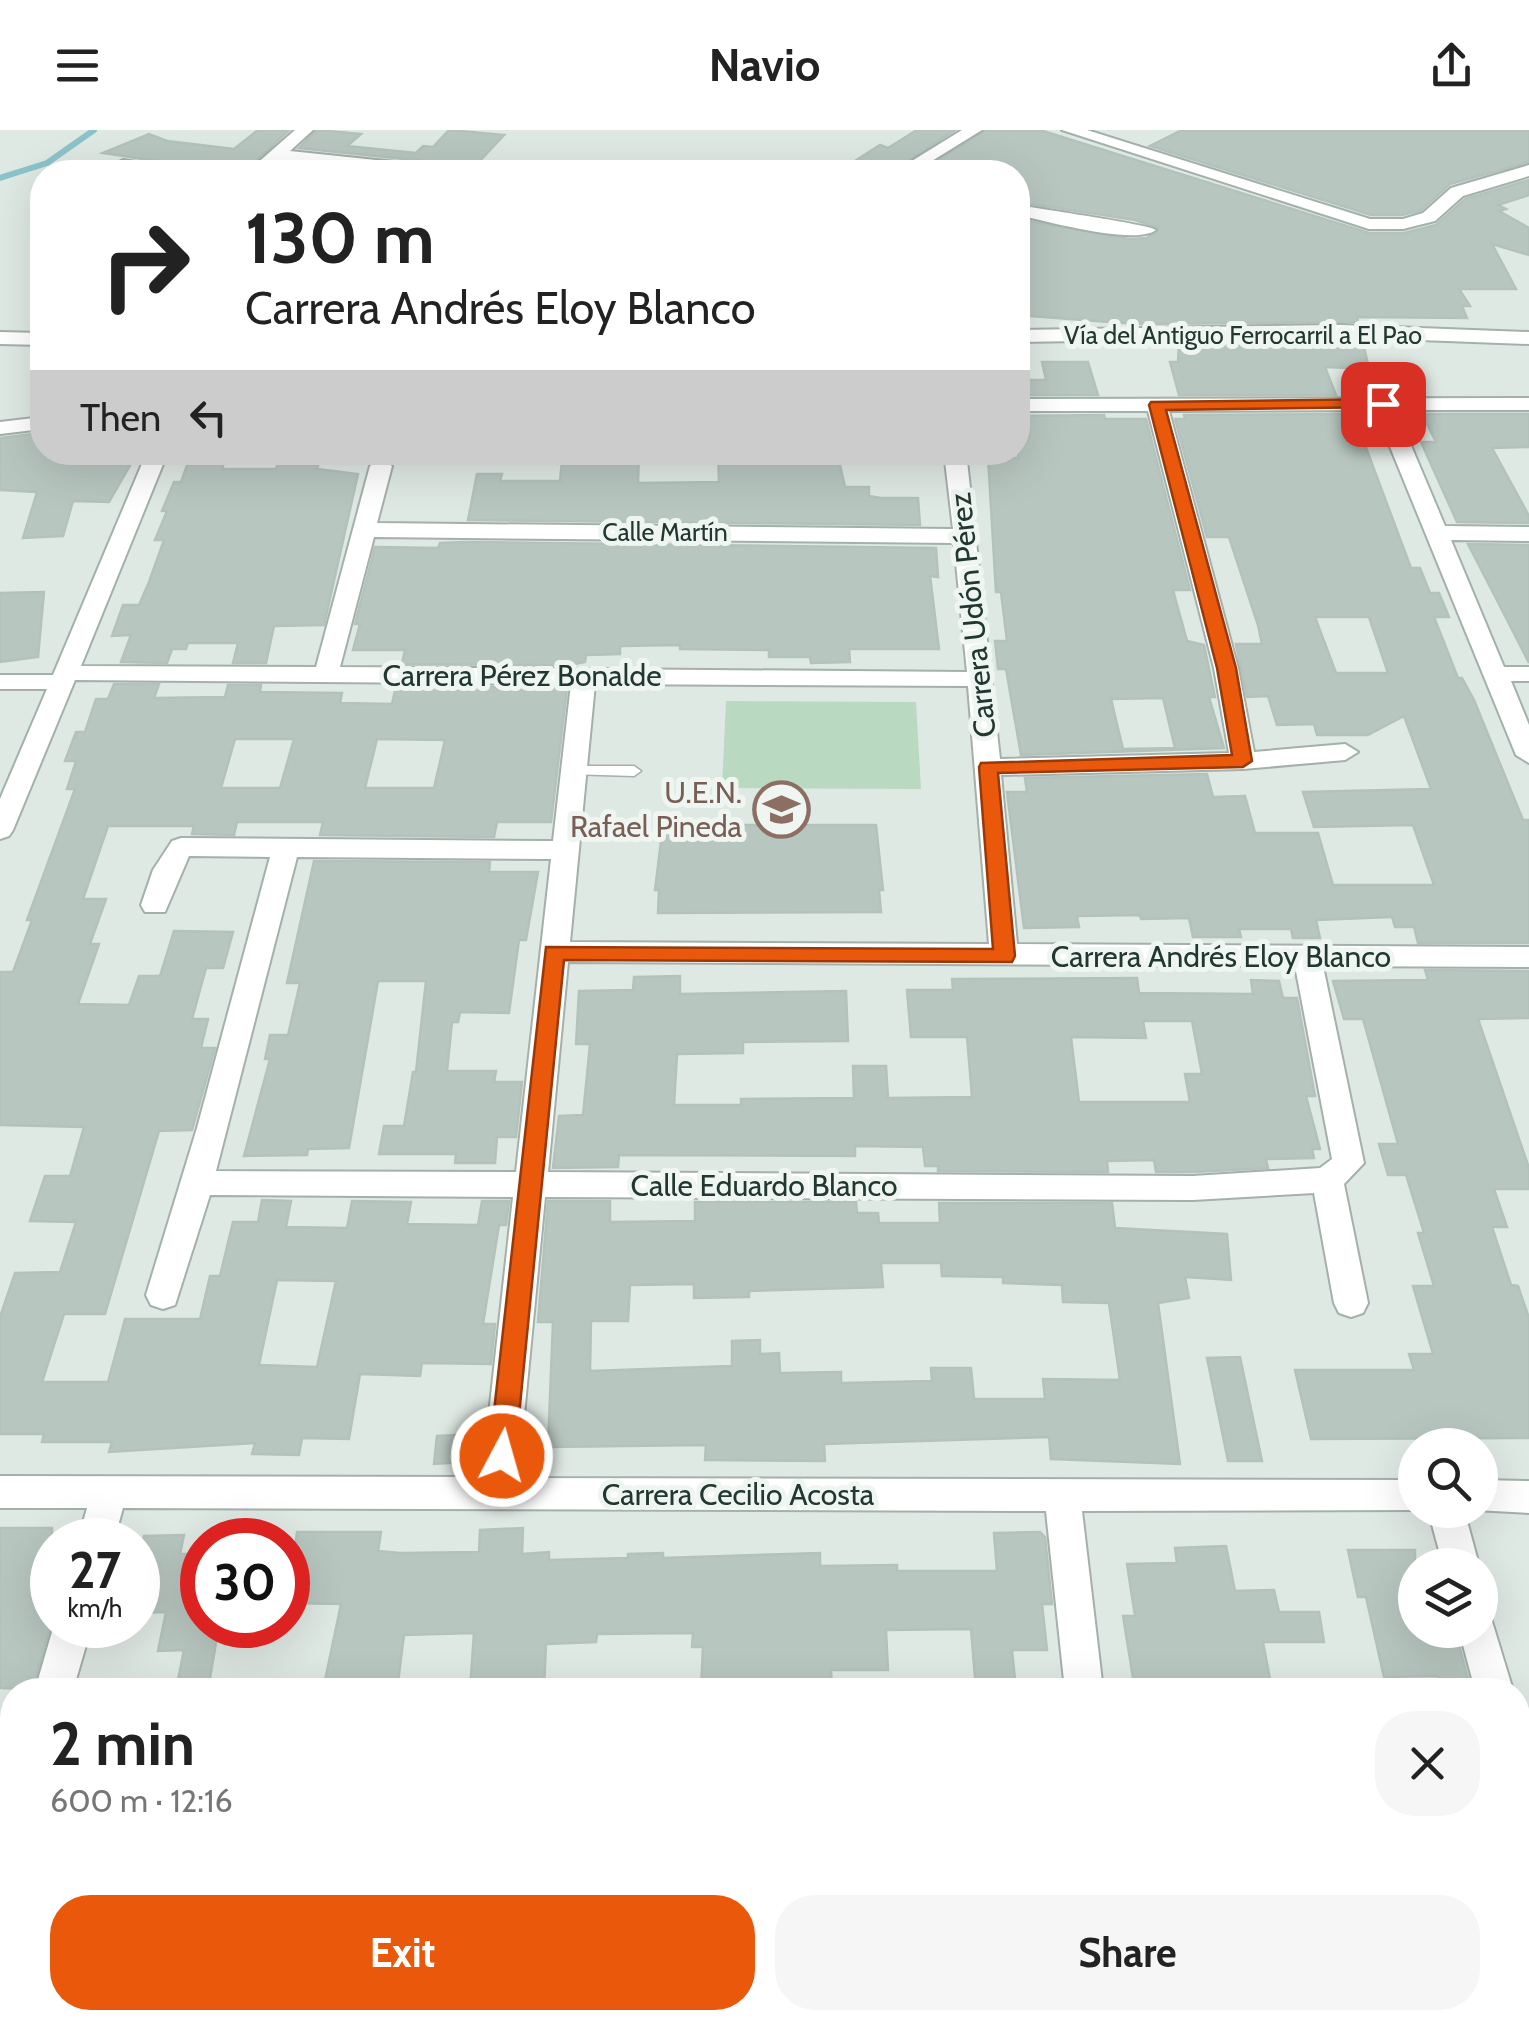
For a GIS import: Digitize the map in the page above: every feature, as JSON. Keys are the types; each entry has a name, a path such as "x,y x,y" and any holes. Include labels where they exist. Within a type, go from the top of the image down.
{"street":[{"path":"270,160 305,130"},
{"path":"923,160 974,130"},
{"path":"1070,130 1369,224 1403,224 1429,217 1457,192 1529,170"},
{"path":"1116,144 1145,131"},
{"path":"276,155 325,160"},
{"path":"1030,212 1106,227 1147,230"},
{"name":"Vía del Antiguo Ferrocarril a El Pao","path":"1030,336 1340,331 1529,338"},
{"path":"1,338 30,337"},
{"path":"1383,404 1529,755"},
{"path":"1030,405 1529,404"},
{"path":"1157,405 1226,668 1237,761"},
{"path":"0,428 30,424"},
{"path":"0,830 152,465"},
{"name":"Carrera Udón Pérez","path":"957,465 1004,956"},
{"path":"326,674 381,466"},
{"name":"Calle Martín","path":"364,530 965,536"},
{"path":"1437,534 1529,534"},
{"name":"Carrera Pérez Bonalde","path":"0,682 62,677 326,674 980,679"},
{"path":"1495,674 1529,674"},
{"path":"498,1495 584,676"},
{"path":"988,767 1237,761 1345,752"},
{"path":"155,905 167,870 181,847 564,850"},
{"path":"163,1295 200,1183 286,849"},
{"name":"Carrera Andrés Eloy Blanco","path":"554,952 1529,957"},
{"path":"1307,957 1348,1163 1327,1180 1351,1302"},
{"name":"Calle Eduardo Blanco","path":"200,1183 1193,1188 1327,1180"},
{"name":"Carrera Cecilio Acosta","path":"0,1492 1398,1496"},
{"path":"1062,1493 1083,1678"},
{"path":"102,1518 109,1494"},
{"path":"1498,1496 1529,1497"},
{"path":"57,1678 66,1648"},
{"path":"1483,1648 1491,1678"}],"lane":[{"path":"572,771 634,771"}],"green space":[{"path":"726,701 916,702 921,789 722,788"}],"building":[{"path":"258,130 289,130 257,160 149,160 103,153 149,134 167,141 234,149"},
{"path":"317,130 361,134 347,146 416,153 423,146 433,147 449,130 504,135 481,160 414,160 299,148"},
{"path":"917,130 955,130 909,160 857,160 880,145 888,148"},
{"path":"986,130 1040,130 1369,233 1404,233 1436,225 1465,199 1529,180 1529,195 1498,205 1506,209 1499,211 1529,228 1529,255 1492,244 1516,289 1459,289 1470,306 1462,306 1467,318 1136,324 1030,316 1030,221 1129,239 1147,238 1159,228 1135,220 1030,204 1030,160 939,160"},
{"path":"1182,130 1529,130 1529,162 1450,184 1421,210 1402,215 1371,215 1150,146"},
{"path":"1363,342 1369,369 1325,367 1336,395 1179,395 1170,362 1178,362 1179,343"},
{"path":"1042,362 1088,362 1098,395 1030,395 1030,380 1046,380"},
{"path":"1344,414 1347,421 1356,421 1411,568 1420,568 1430,593 1439,593 1449,617 1434,617 1458,678 1462,678 1474,700 1523,820 1529,820 1529,943 1418,943 1414,927 1395,927 1392,917 1316,920 1320,938 1293,938 1291,929 1239,929 1241,937 1193,937 1189,918 1141,919 1140,915 1077,916 1079,927 1024,928 1007,792 1027,792 1025,778 1207,774 1213,797 1245,796 1255,833 1318,833 1333,885 1434,885 1413,825 1314,827 1303,792 1431,789 1404,716 1368,735 1317,735 1314,724 1277,725 1268,696 1247,697 1236,644 1262,644 1258,625 1229,537 1207,537 1175,419 1185,419 1184,415","holes":["1315,617 1369,617 1388,673 1336,673"]},
{"path":"1422,414 1529,414 1529,447 1492,448 1529,516 1529,523 1457,522 1421,442 1436,442"},
{"path":"1030,416 1146,419 1190,590 1173,590 1187,641 1204,645 1215,697 1209,697 1224,748 1021,755 1006,669 998,669 995,641 1007,641 1001,592 996,592 988,465 1030,465","holes":["1163,698 1175,748 1123,749 1111,699"]},
{"path":"30,434 30,465 130,465 109,502 73,501 63,536 23,538 37,492 0,490 0,438"},
{"path":"187,465 276,469 277,465 318,465 317,469 358,474 324,625 274,626 266,663 233,663 238,643 188,643 186,649 172,649 167,663 121,662 131,635 112,636 123,605 139,605 164,540 155,540 167,511 162,511 174,482 181,482"},
{"path":"562,465 639,465 638,483 719,482 718,465 840,465 845,487 869,487 869,496 881,498 918,498 920,525 468,520 477,474 502,474 500,481 560,481"},
{"path":"440,543 936,548 938,577 930,576 939,649 849,649 850,662 811,663 810,657 769,657 769,650 620,646 620,654 586,655 585,662 570,665 402,664 405,650 353,650 360,624 355,624 375,547 438,548"},
{"path":"1468,544 1529,545 1529,663 1502,610"},
{"path":"44,592 38,657 0,662 0,593"},
{"path":"114,684 159,684 154,698 225,697 228,685 261,685 260,692 342,693 340,703 392,704 396,686 567,688 551,822 497,822 494,837 320,835 323,822 237,822 234,835 192,834 194,826 108,826 83,899 106,899 90,944 99,944 78,1004 129,1005 139,976 160,976 174,931 233,932 223,968 206,968 192,1019 208,1019 201,1048 215,1048 192,1130 159,1131 105,1314 64,1314 42,1382 108,1382 125,1319 200,1319 210,1276 220,1276 233,1222 258,1222 262,1200 291,1201 286,1227 347,1228 352,1201 411,1202 407,1224 478,1225 482,1201 509,1201 506,1225 499,1225 483,1324 495,1324 491,1364 422,1363 420,1376 360,1374 349,1439 302,1438 299,1455 252,1454 255,1443 109,1452 112,1442 42,1442 44,1434 0,1434 0,1317 15,1273 60,1272 76,1222 30,1221 45,1176 70,1176 84,1127 0,1125 0,972 13,972 32,920 27,920 75,789 67,789 76,761 65,761 76,732 85,732 96,699 108,699","holes":["235,739 294,739 280,788 221,788","377,739 445,740 434,788 365,788","277,1280 336,1281 317,1367 259,1365"]},
{"path":"663,825 876,825 883,890 879,890 881,912 658,913 659,890 655,890"},
{"path":"314,861 490,862 489,872 538,872 526,940 519,940 509,1013 460,1012 458,1022 452,1022 447,1071 496,1071 494,1082 522,1082 516,1137 497,1137 495,1163 455,1163 456,1154 379,1154 384,1126 404,1126 416,1072 426,981 378,981 349,1148 308,1149 307,1155 244,1156 270,1059 265,1059 270,1035 288,1035 300,983 287,983"},
{"path":"1425,970 1529,971 1529,1018 1478,1019 1529,1168 1529,1189 1494,1189 1507,1227 1492,1227 1511,1285 1518,1286 1529,1318 1529,1438 1498,1438 1498,1428 1398,1428 1398,1439 1311,1439 1295,1370 1414,1370 1409,1354 1433,1354 1413,1286 1434,1286 1418,1233 1424,1233 1406,1175 1388,1175 1379,1144 1398,1144 1363,1019 1344,1019 1333,981 1428,980"},
{"path":"680,976 680,994 846,991 848,1041 743,1042 743,1053 677,1054 674,1105 741,1105 741,1099 854,1098 853,1066 886,1066 888,1098 972,1097 967,1037 911,1037 907,990 953,990 952,979 1137,978 1139,993 1253,994 1251,980 1279,981 1283,998 1297,998 1315,1096 1306,1096 1320,1149 1312,1149 1314,1158 1266,1159 1268,1168 1193,1172 1156,1172 1154,1160 1107,1161 1108,1172 938,1171 938,1166 925,1166 923,1147 855,1146 855,1156 619,1155 618,1167 553,1168 559,1116 583,1115 590,1044 576,1044 579,991 633,990 634,977","holes":["1143,1021 1192,1021 1202,1074 1185,1074 1190,1102 1079,1102 1071,1037 1146,1038"]},
{"path":"548,1201 610,1201 610,1222 695,1221 695,1202 856,1202 857,1213 878,1213 879,1223 940,1223 939,1203 1112,1203 1115,1228 1227,1234 1231,1280 1185,1277 1189,1298 1158,1303 1180,1464 1051,1459 1049,1437 824,1444 825,1461 705,1460 706,1445 548,1447 553,1322 538,1322","holes":["881,1263 941,1263 942,1276 1003,1277 1003,1283 1062,1285 1063,1302 1109,1303 1120,1380 1043,1379 1045,1399 974,1399 971,1368 931,1368 932,1381 841,1383 841,1372 780,1373 779,1353 760,1354 760,1340 732,1341 732,1366 590,1371 591,1321 628,1321 630,1285 694,1284 694,1298 749,1297 749,1291 883,1287"]},
{"path":"1240,1357 1262,1461 1228,1461 1207,1358"},
{"path":"482,1434 480,1461 434,1464 437,1436"},
{"path":"0,1528 30,1528 30,1648 44,1648 35,1678 0,1678"},
{"path":"523,1528 522,1554 549,1552 549,1560 663,1553 663,1558 820,1553 820,1566 897,1565 897,1571 997,1571 994,1533 1040,1532 1045,1537 1052,1604 1042,1604 1047,1650 1012,1650 1015,1678 975,1678 971,1629 886,1630 888,1670 831,1670 831,1678 702,1678 703,1647 692,1647 693,1633 597,1634 596,1642 546,1644 545,1678 471,1678 474,1633 404,1635 399,1678 326,1678 341,1604 310,1603 310,1532 381,1532 378,1551 479,1552 480,1530"},
{"path":"180,1535 180,1648 215,1648 210,1678 178,1678 184,1650 158,1651 166,1612 160,1612 160,1536"},
{"path":"1226,1546 1235,1591 1274,1590 1279,1612 1319,1612 1324,1642 1263,1642 1270,1678 1133,1678 1123,1616 1135,1616 1127,1564 1177,1563 1175,1548"},
{"path":"1348,1550 1398,1550 1398,1648 1460,1648 1468,1678 1384,1677 1366,1597 1358,1597"}],"waterway":[{"path":"51,160 94,130"},
{"path":"0,178 30,168"}],"place":[{"name":"U.E.N. Rafael Pineda","path":"781,810"}],"route":[{"path":"502,1456 554,952 1004,956 988,767 1243,761 1226,668 1157,405 1383,404"}]}
